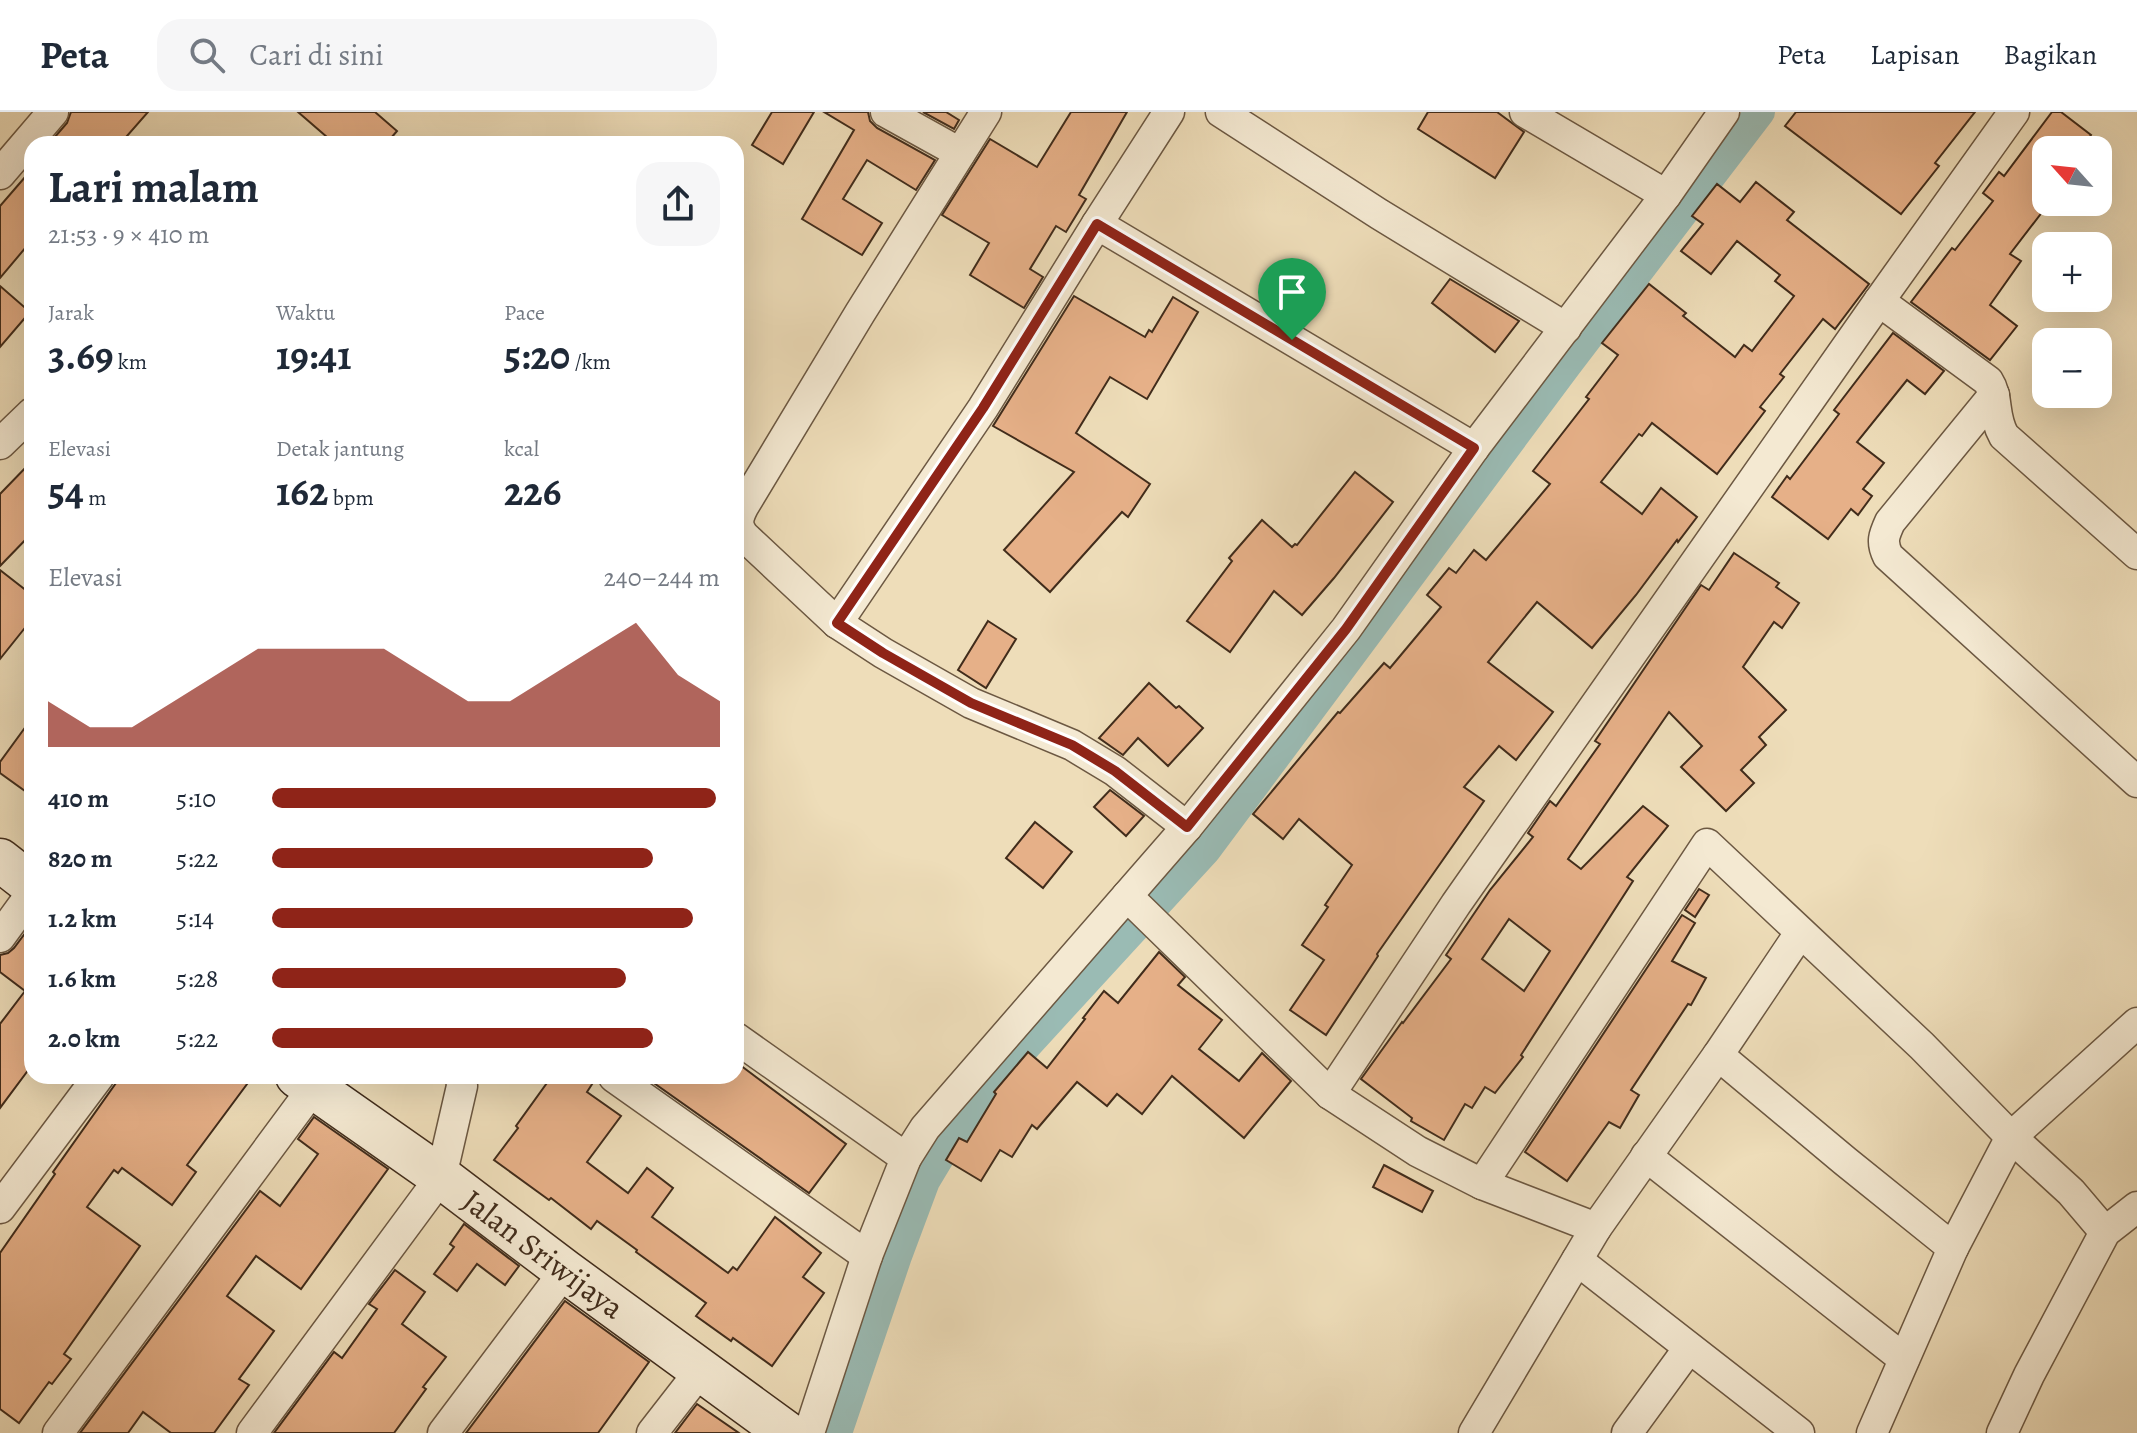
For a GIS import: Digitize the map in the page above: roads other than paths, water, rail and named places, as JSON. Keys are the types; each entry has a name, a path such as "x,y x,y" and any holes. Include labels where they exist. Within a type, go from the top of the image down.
{"street":[{"path":"32,136 53,112"},
{"path":"886,112 960,153"},
{"path":"744,505 986,112"},
{"path":"837,623 983,408 1169,112"},
{"path":"1221,112 1379,214 1566,328"},
{"path":"1525,112 1666,195"},
{"path":"809,1433 867,1256 906,1158 925,1128 1135,903 1187,827 1346,629 1474,448 1666,195 1724,112"},
{"path":"1330,1094 1456,904 2014,112"},
{"path":"0,174 24,146"},
{"path":"1097,224 1474,448"},
{"path":"1879,301 1988,381 1994,395 1997,424 2004,436 2137,554"},
{"path":"1994,395 1890,522 1883,546 1888,556 2137,782"},
{"path":"0,444 24,421"},
{"path":"744,536 837,623 971,703 1072,745 1115,771 1187,827"},
{"path":"1482,1184 1707,844 1922,1046 2011,1137 2071,1192 2105,1232"},
{"path":"0,860 24,879"},
{"path":"1135,903 1330,1094 1417,1151 1482,1184 1596,1228"},
{"path":"0,937 24,904"},
{"path":"1474,1433 1596,1228 1800,933"},
{"path":"1872,1433 1953,1248 2011,1137 2137,1023"},
{"path":"744,1044 906,1158"},
{"path":"1718,1055 1953,1248"},
{"path":"0,1208 93,1084"},
{"path":"58,1433 305,1084"},
{"name":"Jalan Sriwijaya","path":"309,1084 441,1177 787,1433"},
{"path":"252,1433 441,1177 462,1084"},
{"path":"624,1084 867,1256"},
{"path":"1646,1156 1904,1359"},
{"path":"2002,1433 2105,1232 2137,1207"},
{"path":"1577,1260 1799,1433"},
{"path":"443,1433 565,1271"},
{"path":"1627,1433 1689,1348"},
{"path":"652,1433 701,1370"}],"waterway":[{"path":"837,1433 925,1181 955,1131 1027,1045 1206,850 1566,366 1760,112"}]}
